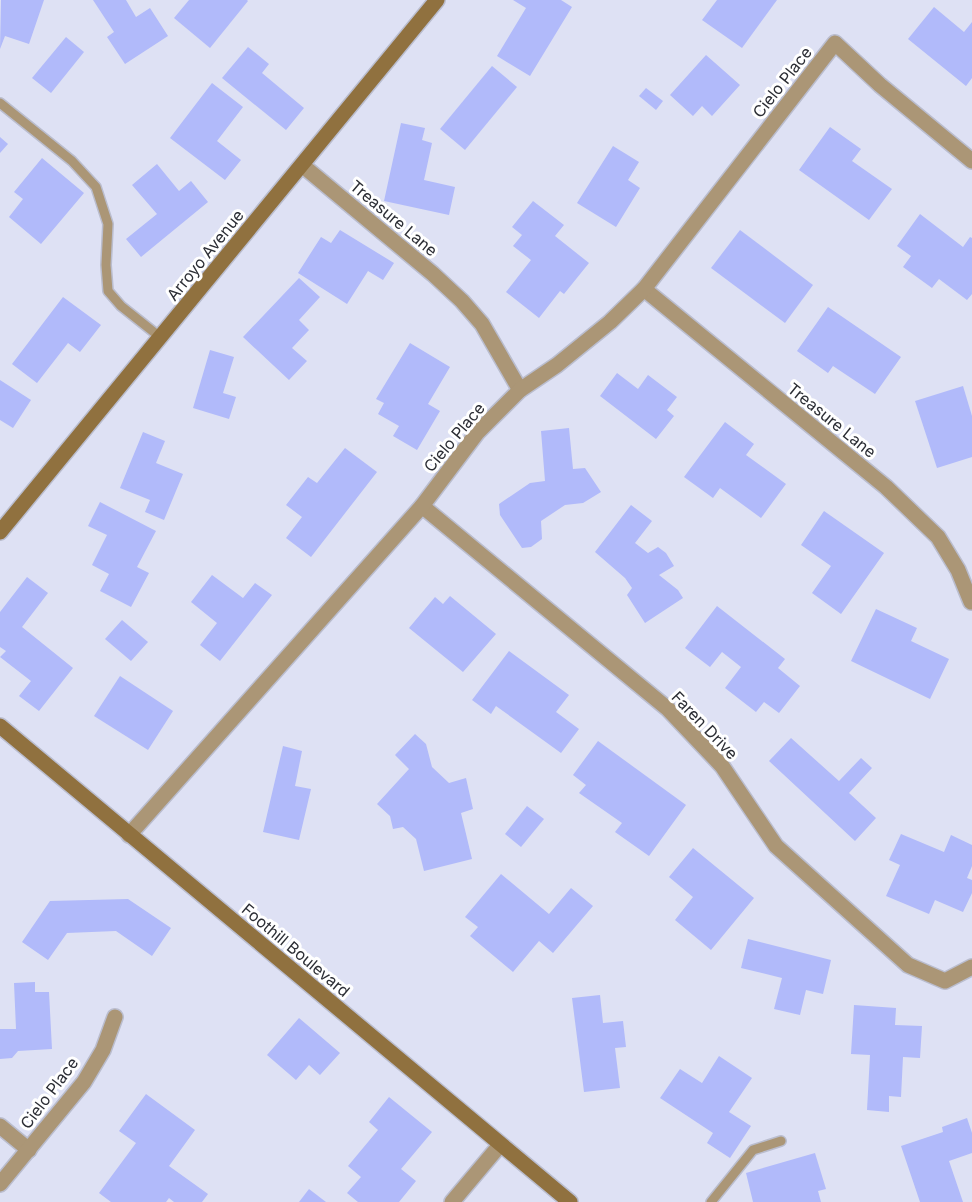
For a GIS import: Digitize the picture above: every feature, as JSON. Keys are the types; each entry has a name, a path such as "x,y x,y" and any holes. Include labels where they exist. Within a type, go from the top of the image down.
{"street":[{"name":"Arroyo Avenue","path":"0,532 437,0"},
{"name":"Cielo Place","path":"129,835 422,506 477,433 520,390 610,322 644,289 835,43 880,85 972,161"},
{"name":"Treasure Lane","path":"302,165 433,273 462,301 482,324 520,390"},
{"name":"Treasure Lane","path":"644,289 886,487 938,537 958,570 971,602"},
{"name":"Faren Drive","path":"422,506 668,709 722,766 776,846 908,965 945,981 972,967"},
{"name":"Foothill Boulevard","path":"0,726 570,1202"},
{"name":"Cielo Place","path":"0,1184 84,1082 103,1050 115,1017"},
{"path":"0,1125 29,1150"},
{"path":"452,1202 500,1145"}],"lane":[{"path":"0,103 72,161 96,187 108,224 106,265 108,291 121,306 160,338"},
{"path":"711,1202 753,1150 781,1141"}],"building":[{"path":"1,0 44,0 29,44 5,36 0,49"},
{"path":"93,0 126,0 136,17 150,8 168,36 125,64 107,37 114,32"},
{"path":"189,0 248,1 210,48 174,18"},
{"path":"513,0 561,0 572,7 530,76 497,56 526,8"},
{"path":"717,0 777,0 742,48 702,20"},
{"path":"934,7 964,32 972,22 972,78 966,86 908,39"},
{"path":"66,37 84,52 51,93 32,78"},
{"path":"248,47 269,64 262,73 304,108 286,130 222,78"},
{"path":"706,55 740,85 712,116 702,106 693,116 670,95"},
{"path":"492,66 517,87 465,150 440,129"},
{"path":"212,83 243,107 217,141 241,160 225,180 170,138"},
{"path":"646,88 663,101 656,110 639,96"},
{"path":"401,123 425,128 422,140 432,143 424,180 455,187 449,215 384,201"},
{"path":"830,127 861,149 852,161 892,189 869,220 799,170"},
{"path":"0,137 8,144 0,153"},
{"path":"613,146 639,162 628,180 640,188 616,227 577,203"},
{"path":"42,158 84,193 41,244 9,217 23,199 14,192"},
{"path":"157,164 179,191 191,181 208,202 141,257 126,239 157,214 132,185"},
{"path":"533,201 564,225 555,236 589,263 564,294 560,291 539,318 506,292 531,260 513,246 522,235 512,227"},
{"path":"920,214 963,247 970,237 972,238 972,294 967,300 939,279 932,288 903,267 911,256 897,246"},
{"path":"340,230 394,263 383,280 368,271 347,304 298,273 321,237 331,243"},
{"path":"740,230 813,285 785,323 711,268"},
{"path":"299,278 320,297 299,320 309,330 292,348 307,361 289,380 243,337"},
{"path":"63,297 101,325 80,352 68,343 37,383 12,364"},
{"path":"828,307 901,357 875,394 833,366 828,373 797,351"},
{"path":"410,343 450,367 428,404 440,411 417,450 393,436 399,426 378,414 384,403 376,399"},
{"path":"210,350 234,357 223,393 236,397 229,419 193,408"},
{"path":"617,373 638,389 648,375 677,397 667,410 674,416 656,439 600,396"},
{"path":"0,380 31,400 13,428 0,420"},
{"path":"963,386 972,416 972,457 937,468 915,401"},
{"path":"725,422 754,444 746,455 786,484 761,518 720,488 713,498 684,477"},
{"path":"569,428 573,469 585,468 601,492 583,503 565,505 541,521 542,539 531,547 522,548 500,515 499,504 530,483 545,481 541,431"},
{"path":"143,432 165,441 156,463 183,474 164,520 145,512 150,500 120,488"},
{"path":"345,448 377,472 311,557 286,538 302,517 286,505 308,477 317,483"},
{"path":"100,502 156,531 137,567 149,573 131,607 100,591 109,574 92,565 107,535 88,526"},
{"path":"631,505 652,521 635,543 648,553 658,547 666,553 674,566 659,575 678,590 683,598 645,623 627,595 632,588 625,578 595,552"},
{"path":"824,511 884,553 841,614 812,593 831,566 801,545"},
{"path":"212,575 243,598 255,583 272,595 220,661 200,645 217,623 191,602"},
{"path":"27,577 48,593 22,627 73,668 39,711 19,696 31,681 0,657 6,651 0,647 0,612"},
{"path":"450,596 496,634 463,672 409,628 435,597 443,604"},
{"path":"717,606 785,659 778,668 800,686 779,713 764,702 756,712 725,688 741,667 722,652 710,667 685,648"},
{"path":"876,609 917,628 911,641 949,659 930,699 851,661"},
{"path":"122,620 148,642 131,661 105,639"},
{"path":"509,651 569,695 556,712 579,729 561,753 496,706 491,714 472,700"},
{"path":"120,676 173,711 148,750 94,716"},
{"path":"415,734 426,744 432,767 449,783 466,778 473,809 461,813 472,859 424,871 416,839 403,827 393,829 390,816 377,804 409,769 395,755"},
{"path":"791,738 839,781 861,758 872,768 849,793 876,818 855,841 769,761"},
{"path":"598,741 686,805 649,856 615,832 622,823 579,793 586,785 573,775"},
{"path":"283,746 302,751 295,786 311,789 299,840 263,832"},
{"path":"527,806 544,819 521,847 505,834"},
{"path":"901,834 944,852 951,835 972,845 972,866 967,878 972,880 972,893 963,912 935,900 929,914 886,896 900,865 889,860"},
{"path":"693,848 754,898 711,950 675,920 693,897 669,877"},
{"path":"501,874 549,914 571,888 593,906 553,953 539,941 513,972 470,936 478,927 465,917"},
{"path":"128,899 171,928 152,956 116,931 67,933 48,960 22,942 50,901"},
{"path":"748,939 831,960 823,994 806,990 800,1015 774,1009 782,978 741,968"},
{"path":"35,982 35,992 49,992 52,1049 18,1051 12,1058 0,1059 0,1029 16,1029 14,983"},
{"path":"600,995 603,1023 623,1021 626,1047 615,1048 620,1088 584,1092 572,998"},
{"path":"854,1005 896,1008 895,1025 922,1026 920,1058 903,1057 901,1097 889,1096 889,1112 867,1110 870,1055 851,1054"},
{"path":"299,1018 340,1053 320,1075 309,1065 296,1080 267,1055"},
{"path":"719,1056 752,1078 729,1112 751,1126 730,1158 707,1143 713,1133 660,1098 680,1069 702,1083"},
{"path":"146,1094 195,1130 169,1166 208,1194 202,1202 174,1202 169,1198 166,1202 111,1202 99,1193 136,1143 119,1131"},
{"path":"389,1097 432,1132 401,1169 416,1181 399,1202 358,1202 347,1193 361,1177 348,1166 378,1130 369,1122"},
{"path":"967,1118 972,1133 972,1153 949,1161 963,1202 920,1202 901,1146 943,1132 942,1127"},
{"path":"815,1153 826,1189 818,1191 821,1202 753,1202 746,1173"},
{"path":"309,1189 326,1202 299,1202"}]}
